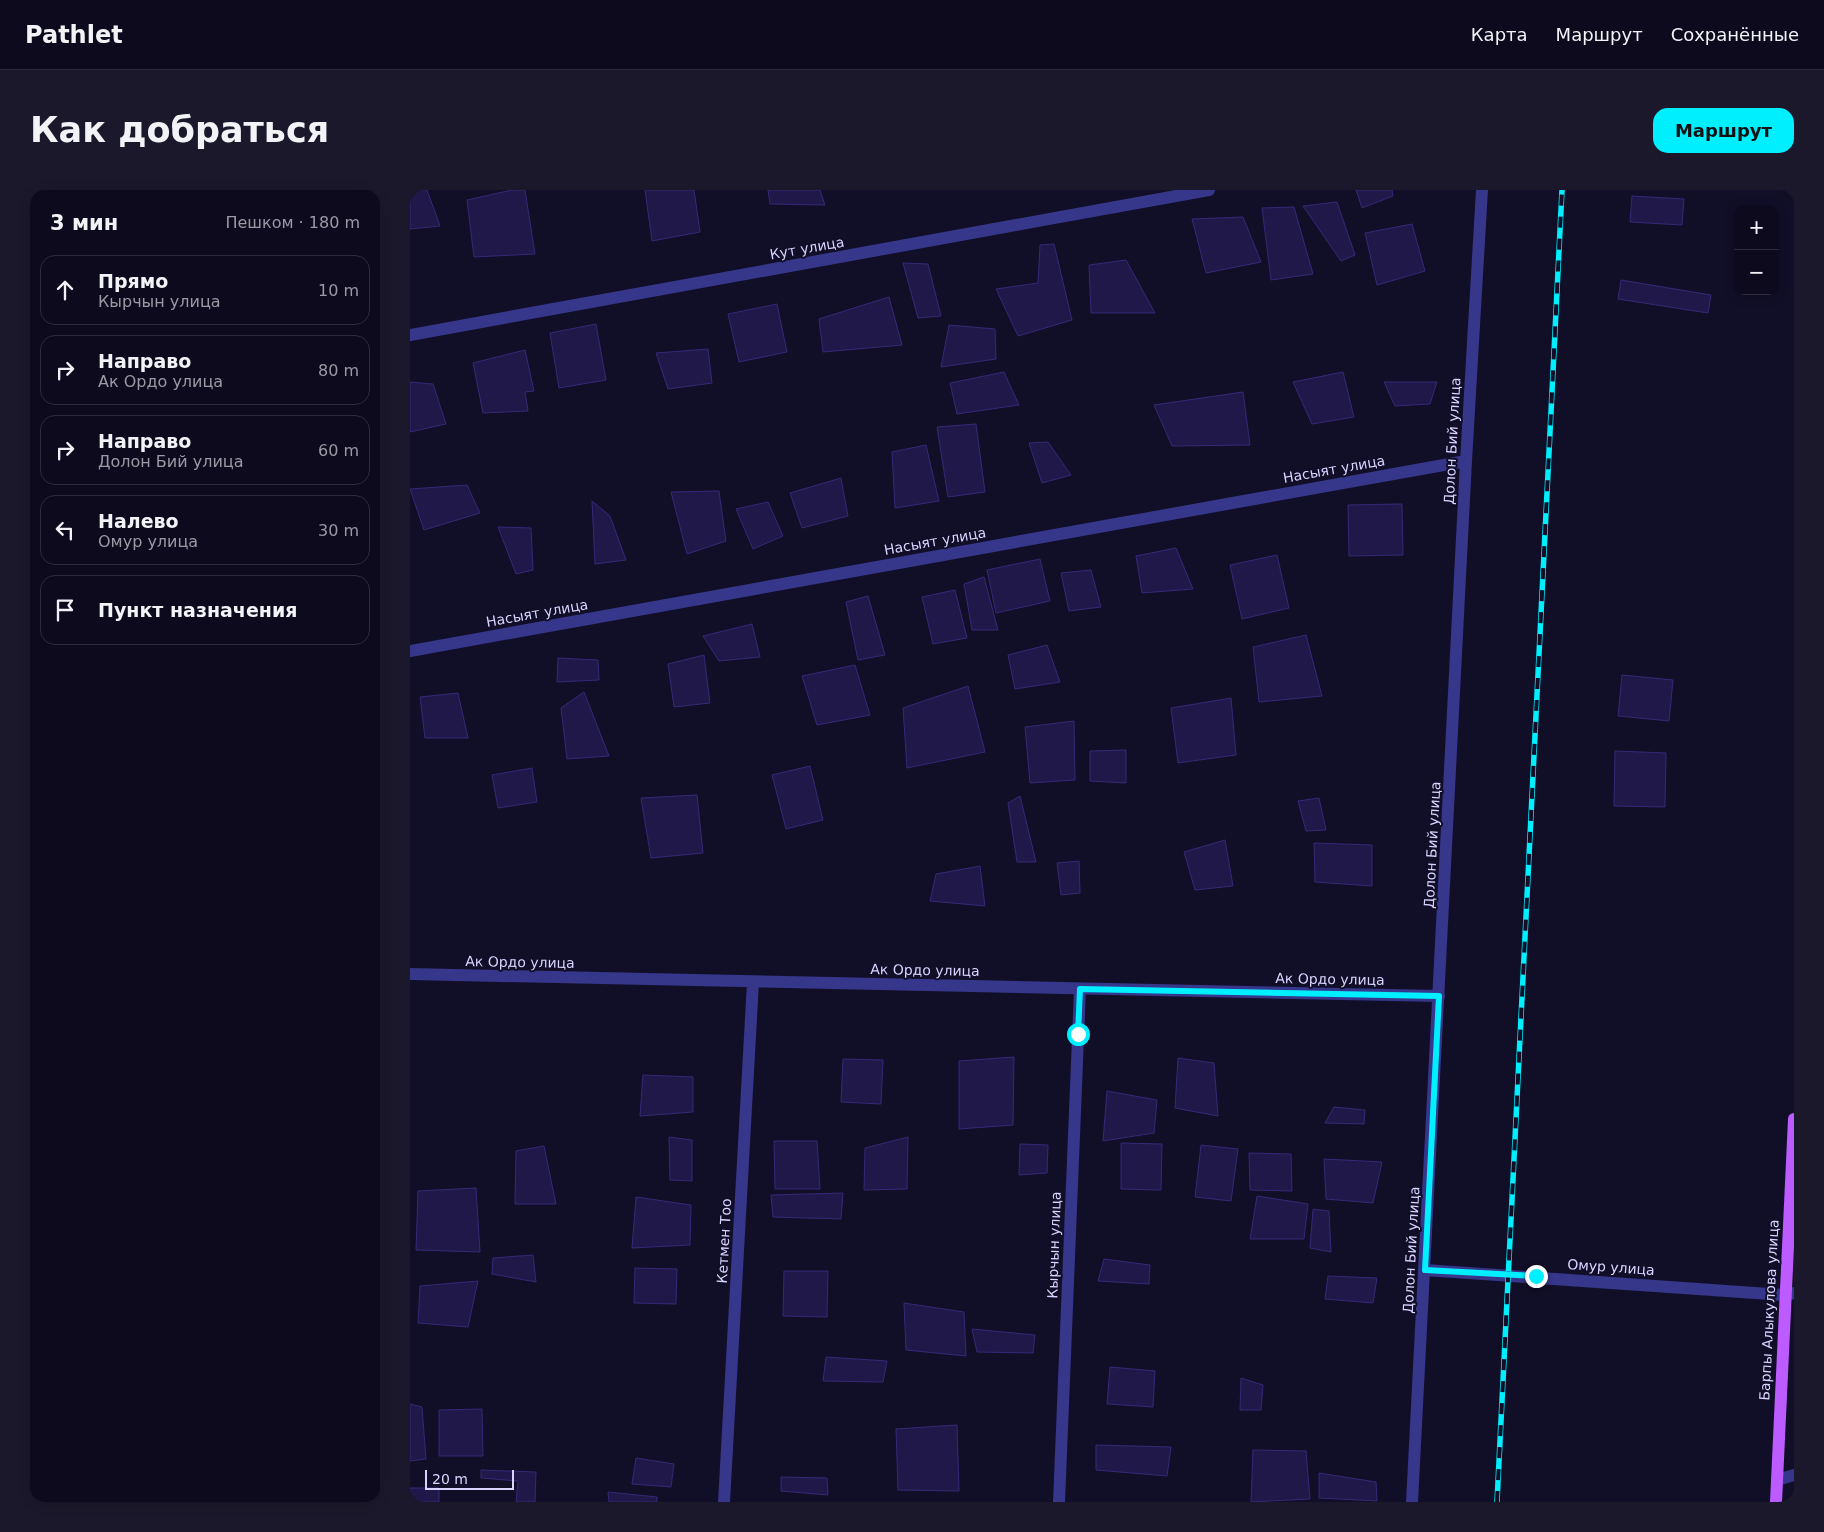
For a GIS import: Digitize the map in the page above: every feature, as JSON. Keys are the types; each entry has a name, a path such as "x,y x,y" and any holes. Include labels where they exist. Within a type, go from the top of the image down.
{"main road":[{"name":"Барпы Алыкулова улица","path":"1776,1502 1789,1294 1794,1119"}],"street":[{"name":"Кут улица","path":"410,335 1209,190"},
{"name":"Долон Бий улица","path":"1412,1502 1466,461 1482,190"},
{"name":"Насыят улица","path":"410,652 1466,461"},
{"name":"Ак Ордо улица","path":"410,974 1439,996"},
{"name":"Кетмен Тоо","path":"724,1502 753,982"},
{"name":"Кырчын улица","path":"1059,1502 1080,989"},
{"name":"Омур улица","path":"1425,1270 1789,1294"},
{"path":"1777,1480 1794,1475"}],"building":[{"path":"410,190 427,190 440,226 410,229"},
{"path":"512,190 525,190 535,254 474,257 467,200"},
{"path":"645,190 694,190 700,232 652,241"},
{"path":"768,190 820,190 825,205 770,204"},
{"path":"1356,190 1392,190 1393,196 1362,208"},
{"path":"1632,196 1684,199 1682,225 1630,222"},
{"path":"1337,202 1355,255 1341,261 1303,206"},
{"path":"1294,207 1313,274 1271,280 1262,208"},
{"path":"1243,217 1261,262 1206,273 1192,219"},
{"path":"1412,224 1425,271 1377,285 1365,233"},
{"path":"1054,244 1072,320 1018,336 996,289 1038,283 1040,245"},
{"path":"1126,260 1155,313 1091,313 1089,265"},
{"path":"903,263 928,264 941,316 918,318"},
{"path":"1621,280 1711,295 1708,313 1618,299"},
{"path":"889,297 902,345 823,352 819,319"},
{"path":"777,304 787,352 739,362 728,314"},
{"path":"596,324 606,380 559,388 550,333"},
{"path":"949,325 995,329 996,359 941,367"},
{"path":"708,349 712,383 668,389 656,353"},
{"path":"525,350 534,391 525,392 528,411 483,413 473,363"},
{"path":"1004,372 1019,405 957,414 950,383"},
{"path":"1343,372 1354,417 1312,424 1293,382"},
{"path":"410,382 433,384 446,424 410,432"},
{"path":"1384,382 1437,382 1430,404 1395,406"},
{"path":"1243,392 1250,445 1172,446 1154,405"},
{"path":"976,424 985,492 948,497 937,427"},
{"path":"1048,442 1071,475 1042,483 1029,443"},
{"path":"926,445 939,501 895,508 892,452"},
{"path":"841,478 848,516 802,528 790,493"},
{"path":"467,485 480,513 424,530 410,489"},
{"path":"719,491 726,541 687,554 671,492"},
{"path":"592,501 610,516 626,560 595,564"},
{"path":"768,502 783,536 753,549 736,509"},
{"path":"1402,504 1403,555 1349,556 1348,505"},
{"path":"498,527 531,528 533,570 516,574"},
{"path":"1176,548 1193,589 1142,593 1136,556"},
{"path":"1277,555 1289,608 1242,619 1230,565"},
{"path":"1040,559 1050,601 996,613 987,570"},
{"path":"1091,570 1101,607 1069,611 1061,573"},
{"path":"984,577 998,630 972,630 964,584"},
{"path":"955,590 967,638 933,644 922,597"},
{"path":"868,596 885,655 858,660 846,602"},
{"path":"752,624 760,657 719,661 703,636"},
{"path":"1306,635 1322,696 1259,702 1253,647"},
{"path":"1047,645 1060,682 1015,689 1008,655"},
{"path":"704,655 710,703 674,707 668,664"},
{"path":"558,658 598,660 599,680 557,682"},
{"path":"855,665 870,715 817,725 802,676"},
{"path":"1622,675 1673,680 1669,721 1618,716"},
{"path":"968,686 985,752 907,768 903,708"},
{"path":"584,692 609,756 567,759 561,708"},
{"path":"458,693 468,738 425,738 420,697"},
{"path":"1231,698 1236,755 1178,763 1171,708"},
{"path":"1074,721 1075,780 1030,783 1025,727"},
{"path":"1126,750 1126,783 1090,781 1090,751"},
{"path":"1615,751 1666,753 1665,807 1614,806"},
{"path":"810,766 823,820 786,829 772,775"},
{"path":"532,768 537,802 498,808 492,775"},
{"path":"697,795 703,853 651,858 641,798"},
{"path":"1020,796 1036,862 1017,862 1008,803"},
{"path":"1319,798 1326,830 1306,831 1298,801"},
{"path":"1225,840 1233,886 1195,890 1184,852"},
{"path":"1314,843 1372,845 1372,886 1315,882"},
{"path":"1079,861 1080,893 1061,895 1057,863"},
{"path":"980,866 985,906 930,901 936,874"},
{"path":"1014,1057 1013,1125 959,1129 959,1061"},
{"path":"1178,1058 1214,1063 1218,1116 1175,1108"},
{"path":"843,1059 883,1060 881,1104 841,1102"},
{"path":"643,1075 693,1077 693,1112 640,1116"},
{"path":"1107,1091 1157,1100 1154,1133 1103,1141"},
{"path":"1334,1107 1365,1110 1364,1124 1325,1123"},
{"path":"669,1137 692,1140 692,1181 670,1180"},
{"path":"908,1137 907,1189 864,1190 865,1148"},
{"path":"774,1141 817,1141 820,1189 775,1189"},
{"path":"1121,1143 1162,1144 1161,1190 1121,1189"},
{"path":"1020,1144 1048,1145 1047,1173 1019,1175"},
{"path":"1201,1145 1238,1149 1231,1201 1195,1197"},
{"path":"544,1146 556,1204 515,1204 516,1151"},
{"path":"1249,1153 1291,1154 1292,1191 1250,1190"},
{"path":"1324,1159 1382,1162 1373,1203 1326,1199"},
{"path":"476,1188 480,1252 416,1250 418,1191"},
{"path":"843,1193 841,1219 773,1217 771,1195"},
{"path":"1257,1196 1308,1204 1304,1239 1250,1239"},
{"path":"636,1197 691,1205 690,1245 632,1248"},
{"path":"1313,1209 1329,1211 1331,1252 1310,1248"},
{"path":"533,1255 536,1282 492,1274 493,1258"},
{"path":"1104,1259 1150,1265 1149,1284 1098,1281"},
{"path":"635,1268 677,1269 676,1304 634,1303"},
{"path":"784,1271 828,1271 827,1317 783,1316"},
{"path":"1328,1276 1377,1278 1373,1303 1325,1299"},
{"path":"478,1281 468,1327 418,1323 420,1286"},
{"path":"904,1303 964,1312 966,1356 906,1350"},
{"path":"972,1329 1035,1335 1033,1353 977,1352"},
{"path":"826,1357 887,1361 883,1382 823,1381"},
{"path":"1110,1367 1155,1371 1153,1407 1107,1404"},
{"path":"1241,1378 1263,1385 1261,1410 1240,1410"},
{"path":"410,1404 422,1407 426,1459 410,1461"},
{"path":"482,1409 483,1456 439,1456 439,1410"},
{"path":"957,1425 959,1491 898,1490 896,1429"},
{"path":"1096,1445 1171,1447 1167,1476 1096,1470"},
{"path":"1253,1450 1306,1451 1310,1499 1251,1502"},
{"path":"636,1458 674,1464 671,1487 632,1484"},
{"path":"481,1470 536,1472 535,1502 516,1502 518,1481 481,1478"},
{"path":"1319,1473 1376,1482 1377,1501 1319,1498"},
{"path":"781,1477 827,1478 828,1495 781,1491"},
{"path":"410,1488 439,1488 439,1502 410,1502"},
{"path":"608,1492 657,1497 657,1502 609,1502"}],"railway":[{"path":"1497,1502 1562,190"}],"route":[{"path":"1078,1034 1080,989 1439,996 1425,1270 1536,1276"}]}
